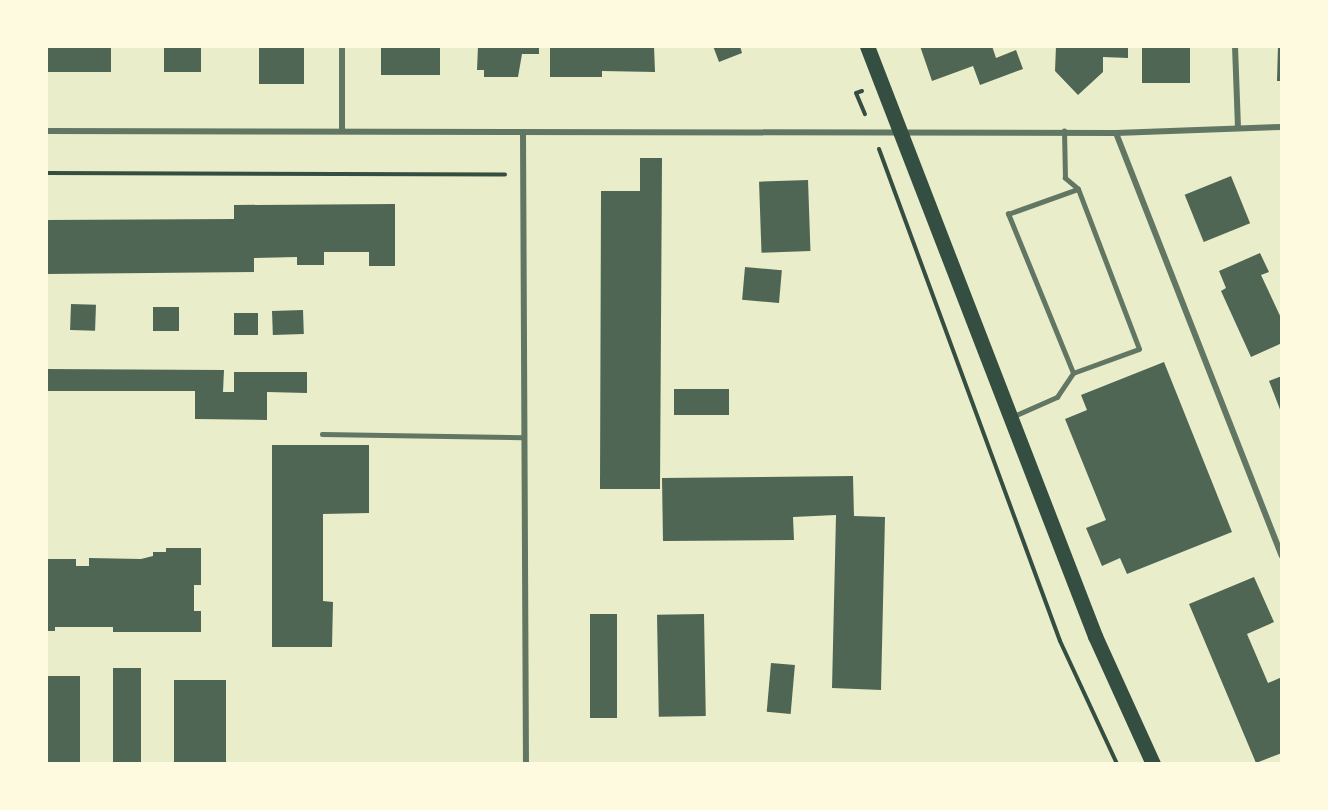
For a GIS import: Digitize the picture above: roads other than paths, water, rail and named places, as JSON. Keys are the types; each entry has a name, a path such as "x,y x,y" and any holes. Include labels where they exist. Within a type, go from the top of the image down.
{"main road":[{"path":"867,46 903,132 1095,636 1153,764"}],"street":[{"path":"342,46 342,129"},
{"path":"1235,46 1238,126"},
{"path":"46,131 342,129 523,133 1064,131 1116,133 1238,126 1281,127"},
{"path":"523,133 526,764"},
{"path":"1116,133 1281,556"}],"lane":[{"path":"1011,417 1057,397 1073,373 1139,349 1078,189 1065,178 1064,131"},
{"path":"1073,373 1008,214 1078,189"},
{"path":"322,434 523,437"}]}
